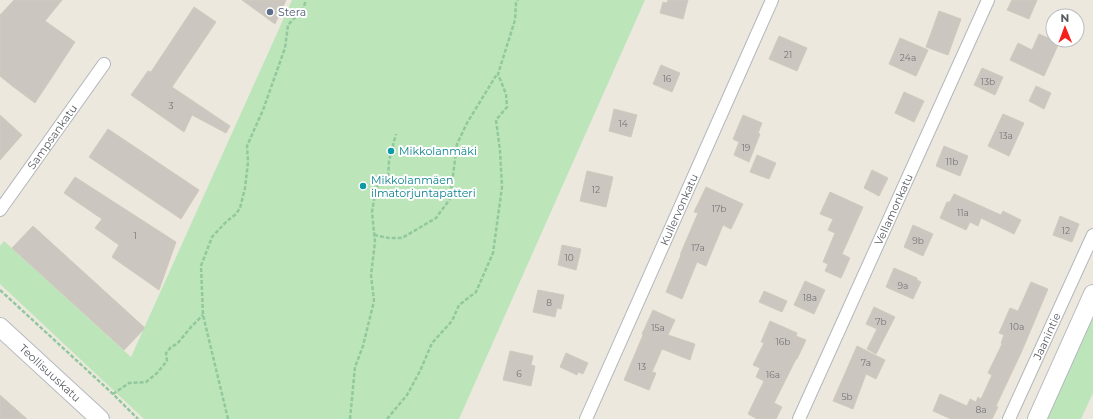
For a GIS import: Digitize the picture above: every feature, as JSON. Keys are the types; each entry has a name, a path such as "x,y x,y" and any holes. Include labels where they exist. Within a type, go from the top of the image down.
{"main road":[{"path":"1037,419 1093,294"},
{"name":"Teollisuuskatu","path":"0,327 100,419"}],"street":[{"name":"Kullervonkatu","path":"586,419 772,0"},
{"name":"Vellamonkatu","path":"799,419 988,0"},
{"name":"Sampsankatu","path":"0,210 104,64"},
{"name":"Jaanintie","path":"1009,419 1089,255 1093,235"}],"path":[{"path":"228,419 203,315 201,266 212,237 236,214 240,208 246,182 248,162 247,146 263,110 285,48 288,26 303,9 306,0"},
{"path":"374,235 388,238 402,238 436,218 450,199 457,144 467,123 498,74 515,20 516,3 518,0"},
{"path":"387,419 407,395 420,371 432,343 452,322 459,305 476,292 493,253 502,187 500,151 496,120 507,107 506,94 498,74"},
{"path":"350,419 355,367 363,346 374,301 371,275 375,242 372,212 376,188 388,178 389,161 396,134"},
{"path":"0,290 138,419"},
{"path":"113,394 129,383 146,382 157,373 167,361 166,353 170,347 177,344 191,326 203,315"}],"green space":[{"path":"292,0 645,0 459,419 144,419 0,284 0,246 4,241 131,357"},
{"path":"1093,314 1093,393 1081,419 1045,419"}],"building":[{"path":"14,0 62,0 45,21 75,42 35,103 0,76 0,15"},
{"name":"Stera","path":"242,0 286,0 275,24"},
{"path":"668,0 688,0 683,19 660,13 663,2 667,3"},
{"path":"1012,0 1037,0 1029,19 1007,10"},
{"path":"194,7 216,22 172,87 230,126 226,133 192,115 184,132 131,95 148,71 151,72"},
{"path":"939,11 961,19 948,55 926,47"},
{"path":"1039,34 1045,37 1045,48 1057,48 1044,76 1010,60 1018,43 1032,50"},
{"path":"779,36 807,48 797,71 769,59"},
{"path":"900,38 928,50 916,76 889,64"},
{"path":"661,65 680,73 672,92 653,84"},
{"path":"982,68 1003,77 995,95 974,85"},
{"path":"1036,86 1051,93 1044,109 1029,101"},
{"path":"904,92 924,101 914,122 895,113"},
{"path":"614,109 637,115 631,137 609,131"},
{"path":"1003,114 1024,123 1009,156 988,146"},
{"path":"0,115 22,135 0,160"},
{"path":"743,115 762,123 758,133 760,134 749,162 734,155 739,142 733,139"},
{"path":"108,129 199,190 181,219 89,157"},
{"path":"944,146 968,156 960,176 936,166"},
{"path":"757,155 776,163 769,179 750,172"},
{"path":"872,170 888,178 879,196 864,188"},
{"path":"587,171 613,177 606,207 580,201"},
{"path":"75,177 176,242 159,290 112,257 119,245 95,228 102,219 64,193"},
{"path":"706,187 743,204 731,229 723,225 706,266 697,262 682,299 666,292 698,213 694,212"},
{"path":"830,192 863,207 842,254 850,258 841,278 825,271 828,264 823,262 835,233 828,230 833,219 820,214"},
{"path":"954,194 1001,215 1003,211 1021,220 1014,234 981,218 978,226 970,222 966,230 940,218 947,202 950,202"},
{"path":"1060,216 1079,224 1072,242 1053,235"},
{"path":"913,225 933,234 923,256 904,247"},
{"path":"33,226 145,328 124,350 12,248"},
{"path":"562,245 581,249 576,270 558,265"},
{"path":"894,268 917,278 917,280 921,282 913,299 886,287"},
{"path":"805,281 825,290 814,314 794,305"},
{"path":"1031,282 1048,289 1021,353 996,406 998,407 992,419 951,419 933,411 940,394 967,406 970,399 976,402 978,397 981,399 992,375 988,373 1002,344 1004,335 999,333 1010,308 1018,311"},
{"path":"538,290 564,295 561,309 557,308 555,317 533,312"},
{"path":"764,291 787,301 782,312 759,302"},
{"path":"874,307 895,317 876,354 867,349 877,329 866,324"},
{"path":"653,310 675,320 668,335 695,344 690,360 662,349 652,372 656,373 649,390 624,380"},
{"path":"770,321 797,333 796,336 806,340 774,403 782,407 776,419 757,419 748,414 764,381 756,377 760,368 753,365 764,343 761,342"},
{"path":"857,346 885,360 876,379 866,374 853,409 833,401"},
{"path":"510,351 533,356 531,365 535,366 531,386 503,380"},
{"path":"566,353 588,363 583,374 578,372 577,375 560,367"},
{"path":"0,395 27,419 0,419"}],"place":[{"name":"Stera","path":"270,12"},
{"name":"Mikkolanmäki","path":"391,151"},
{"name":"Mikkolanmäen ilmatorjuntapatteri","path":"363,186"}]}
